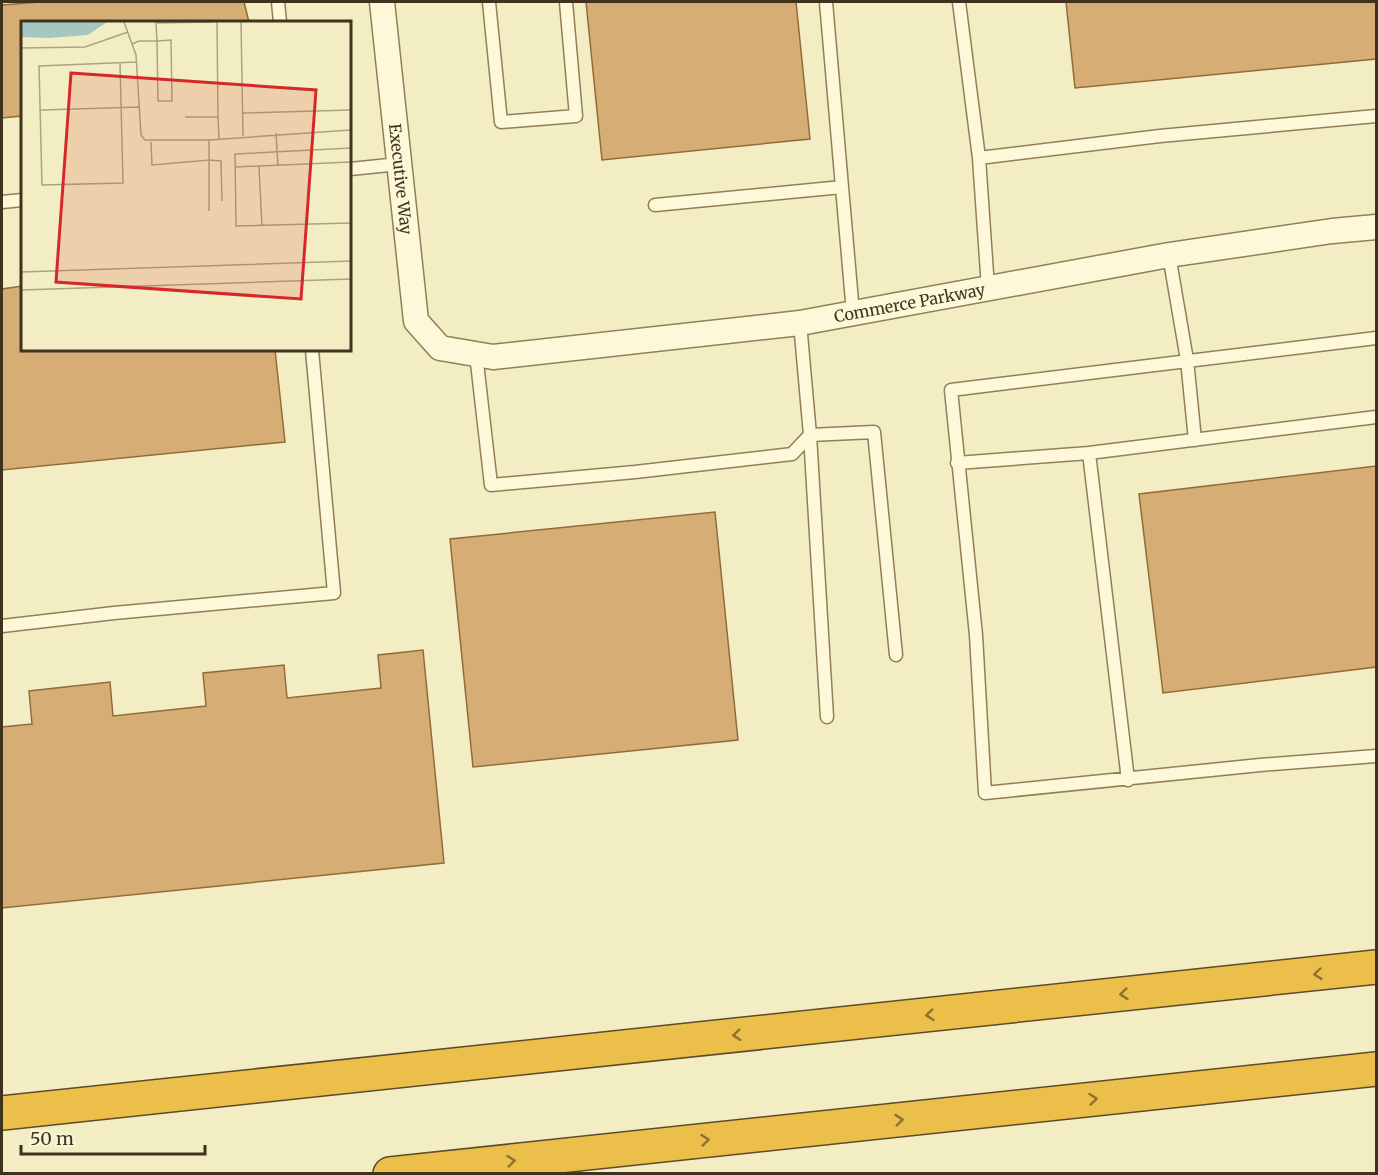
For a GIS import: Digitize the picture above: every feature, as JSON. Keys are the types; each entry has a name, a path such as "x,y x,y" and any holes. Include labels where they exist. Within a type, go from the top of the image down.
{"highway":[{"path":"2,1113 1377,968"},
{"path":"390,1173 1377,1070"}],"street":[{"name":"Executive Way","path":"382,2 416,321 440,348"},
{"name":"Commerce Parkway","path":"440,348 493,357 800,323 1169,255 1332,231 1377,227"}],"lane":[{"path":"278,2 280,21"},
{"path":"489,2 501,122 576,116 566,2"},
{"path":"826,2 853,313"},
{"path":"959,2 979,158 988,288"},
{"path":"979,158 1160,136 1377,116"},
{"path":"351,169 399,164"},
{"path":"655,205 842,187"},
{"path":"2,202 21,200"},
{"path":"1169,255 1187,360 1195,440"},
{"path":"800,323 810,435 827,717"},
{"path":"1377,338 951,390 976,635 985,793 1260,765 1377,756"},
{"path":"2,626 114,613 334,593 312,351"},
{"path":"476,354 491,485 635,472 792,454 810,435 874,432 897,655"},
{"path":"957,463 1089,453 1377,417"},
{"path":"1089,453 1128,780"}],"building":[{"path":"40,2 244,2 249,21 21,21 21,116 2,118 2,5"},
{"path":"586,2 796,2 810,139 602,160"},
{"path":"1066,2 1376,2 1376,59 1075,88"},
{"path":"21,286 21,351 275,351 285,442 2,470 2,289"},
{"path":"1376,466 1376,667 1163,693 1139,494"},
{"path":"715,512 738,740 473,767 450,539"},
{"path":"423,650 444,863 2,908 2,727 32,724 29,691 110,682 113,716 206,706 203,673 284,665 287,698 381,688 378,655"}]}
